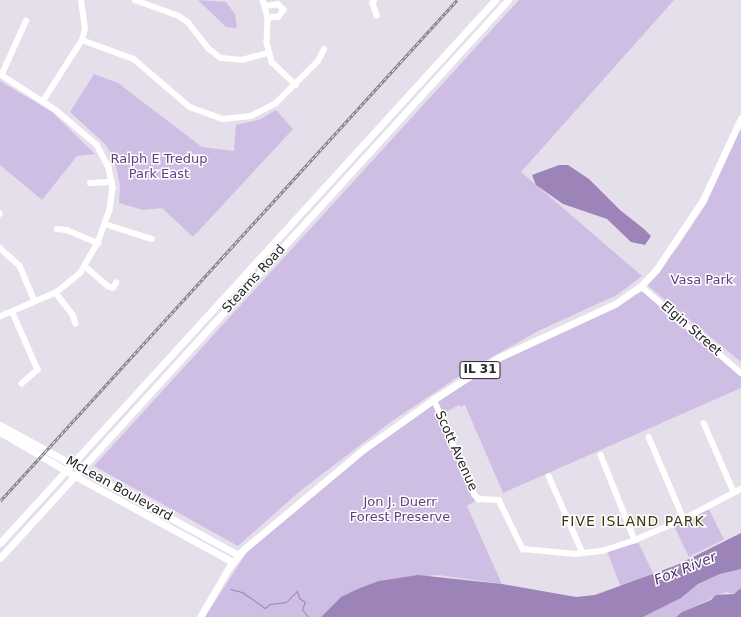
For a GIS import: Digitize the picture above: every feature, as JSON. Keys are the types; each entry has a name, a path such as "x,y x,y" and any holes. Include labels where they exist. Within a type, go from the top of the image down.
{"main road":[{"name":"Stearns Road","path":"0,543 495,0"},
{"name":"Stearns Road","path":"0,558 508,0"},
{"name":"IL 31","path":"200,617 238,555 272,523 364,449 434,399 498,358 615,304 641,286 656,270 703,200 741,118"},
{"name":"McLean Boulevard","path":"0,425 238,555"},
{"name":"McLean Boulevard","path":"0,432 66,471 233,562"}],"street":[{"path":"43,101 82,40 84,22 81,0"},
{"path":"135,0 179,16 188,22 208,48 221,58 242,60 268,53"},
{"path":"263,0 266,6 268,18 268,53 277,69 296,85"},
{"path":"375,0 373,3 377,15"},
{"path":"266,6 278,4 284,10 279,17 268,18"},
{"path":"0,317 13,313 34,301 56,294 86,267 98,243 112,198 112,182 109,168 97,144 43,101 1,74 26,21"},
{"path":"82,40 134,58 190,107 217,118 238,119 264,111 296,85 318,61 324,49"},
{"path":"90,184 112,182"},
{"path":"105,224 152,239"},
{"path":"57,229 68,230 98,243"},
{"path":"0,248 20,266 34,301"},
{"path":"86,267 108,286 113,288 116,284"},
{"name":"Elgin Street","path":"641,286 741,373"},
{"path":"56,294 73,314 76,324"},
{"path":"13,313 38,370 22,384"},
{"name":"Scott Avenue","path":"434,399 476,495 480,499 499,500 522,549 583,553"},
{"path":"704,423 734,492"},
{"path":"649,437 684,519"},
{"path":"601,455 635,540"},
{"path":"549,476 583,553 602,551 635,540 684,519 741,489"}],"green space":[{"path":"198,0 226,2 235,14 237,28 226,27"},
{"path":"519,0 674,0 521,172 642,276 617,295 538,331 467,371 392,421 300,491 238,546 94,466"},
{"name":"Ralph E Tredup Park East","path":"94,74 118,83 202,147 234,151 236,125 261,119 276,110 293,129 193,237 162,208 143,210 119,203 120,185 114,158 105,144 70,112"},
{"path":"0,81 52,112 95,154 77,156 42,200 0,165"},
{"name":"Vasa Park","path":"741,127 741,362 647,285 679,245 706,204"},
{"name":"Jon J. Duerr Forest Preserve","path":"643,291 741,374 741,388 503,493 465,405 460,407 459,405 438,416 475,501 467,506 502,584 438,575 379,581 341,597 321,617 205,617 249,549 381,440 496,363"},
{"path":"709,509 724,540 689,557 674,526"},
{"path":"638,542 653,573 621,587 607,551"},
{"path":"741,569 741,588 734,594 726,592 682,612 676,617 643,617 681,598 698,584 720,574"}],"water":[{"path":"559,165 568,165 589,179 620,210 644,229 651,236 645,245 631,242 607,219 563,204 536,185 532,175"},
{"name":"Fox River","path":"741,533 741,569 720,574 698,584 681,598 643,617 321,617 341,597 360,588 379,581 418,575 502,584 576,597 595,595 677,565"},
{"path":"741,588 741,617 676,617 682,612 711,600 716,595 734,594"}],"waterway":[{"path":"230,589 242,592 265,608 270,604 286,602 297,591 299,598 305,602 302,609 308,617"}],"railway":[{"path":"0,501 457,0"}],"district":[{"name":"FIVE ISLAND PARK","path":"633,521"}]}
